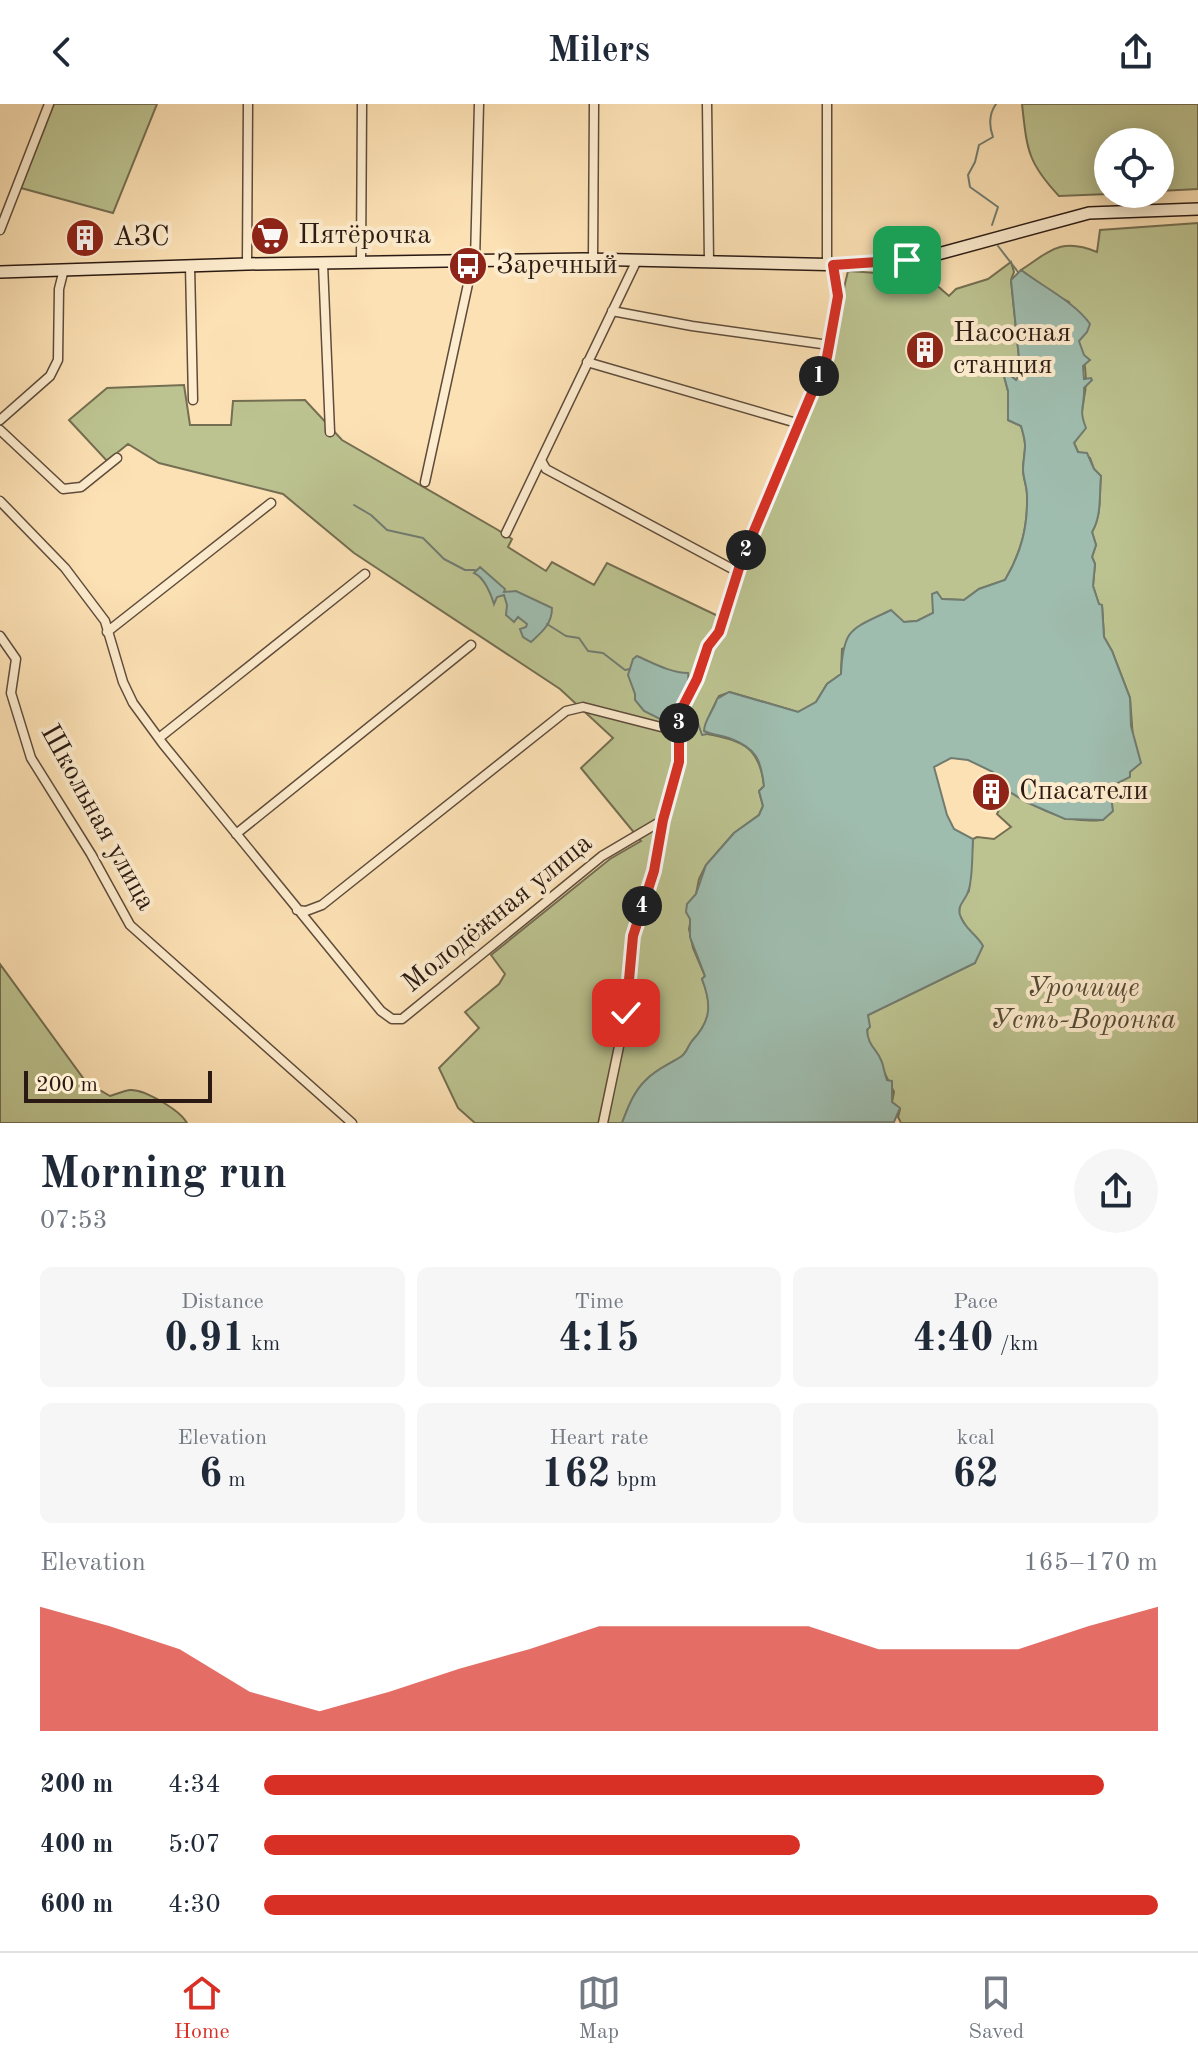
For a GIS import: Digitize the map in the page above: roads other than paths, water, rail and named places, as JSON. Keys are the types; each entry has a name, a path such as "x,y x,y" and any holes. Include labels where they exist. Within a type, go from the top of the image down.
{"street":[{"path":"0,230 49,104"},
{"path":"247,264 248,104"},
{"path":"361,263 362,104"},
{"path":"425,482 474,261 479,104"},
{"path":"593,259 594,104"},
{"path":"707,104 709,262"},
{"path":"296,909 306,911 322,905 566,711 583,707 661,727 671,723 679,714 697,679 708,646 719,632 738,572 800,424 829,345 838,296 830,265 827,104"},
{"path":"0,272 247,264 593,259 830,265 875,263 938,254 1089,213 1198,209"},
{"path":"506,533 637,260"},
{"path":"323,264 330,432"},
{"path":"190,266 193,400"},
{"path":"0,420 50,376 58,360 59,289 64,269"},
{"path":"612,311 692,326 829,345"},
{"path":"587,362 800,424"},
{"path":"0,430 63,489 81,487 117,458"},
{"path":"542,462 546,469 738,572"},
{"name":"Молодёжная улица","path":"0,501 65,568 105,621 123,682 133,703 159,738 296,909 381,1011 392,1019 402,1019 602,856 663,820"},
{"path":"107,632 271,503"},
{"path":"159,738 365,574"},
{"name":"Школьная улица","path":"0,636 16,659 11,693 31,758 91,854 130,925 352,1123"},
{"path":"236,834 471,645"},
{"path":"603,1123 626,1013 633,936 654,871 663,820 679,762 679,714"}],"waterway":[{"path":"992,225 998,207 970,187 968,175 979,145 993,137 990,120 996,104"},
{"path":"998,246 1018,272"},
{"path":"354,505 387,530 423,538 444,559 465,570 475,570"},
{"path":"547,624 566,636 579,638 588,651 603,653 625,670 630,669"},
{"path":"682,715 698,723 702,735 707,734"}],"place":[{"name":"Пятёрочка","path":"270,236"},
{"name":"АЗС","path":"85,238"},
{"name":"Заречный","path":"468,266"},
{"name":"Насосная станция","path":"925,350"},
{"name":"Спасатели","path":"991,792"}],"park label":[{"name":"Урочище Усть-Воронка","path":"1083,1005"}]}
